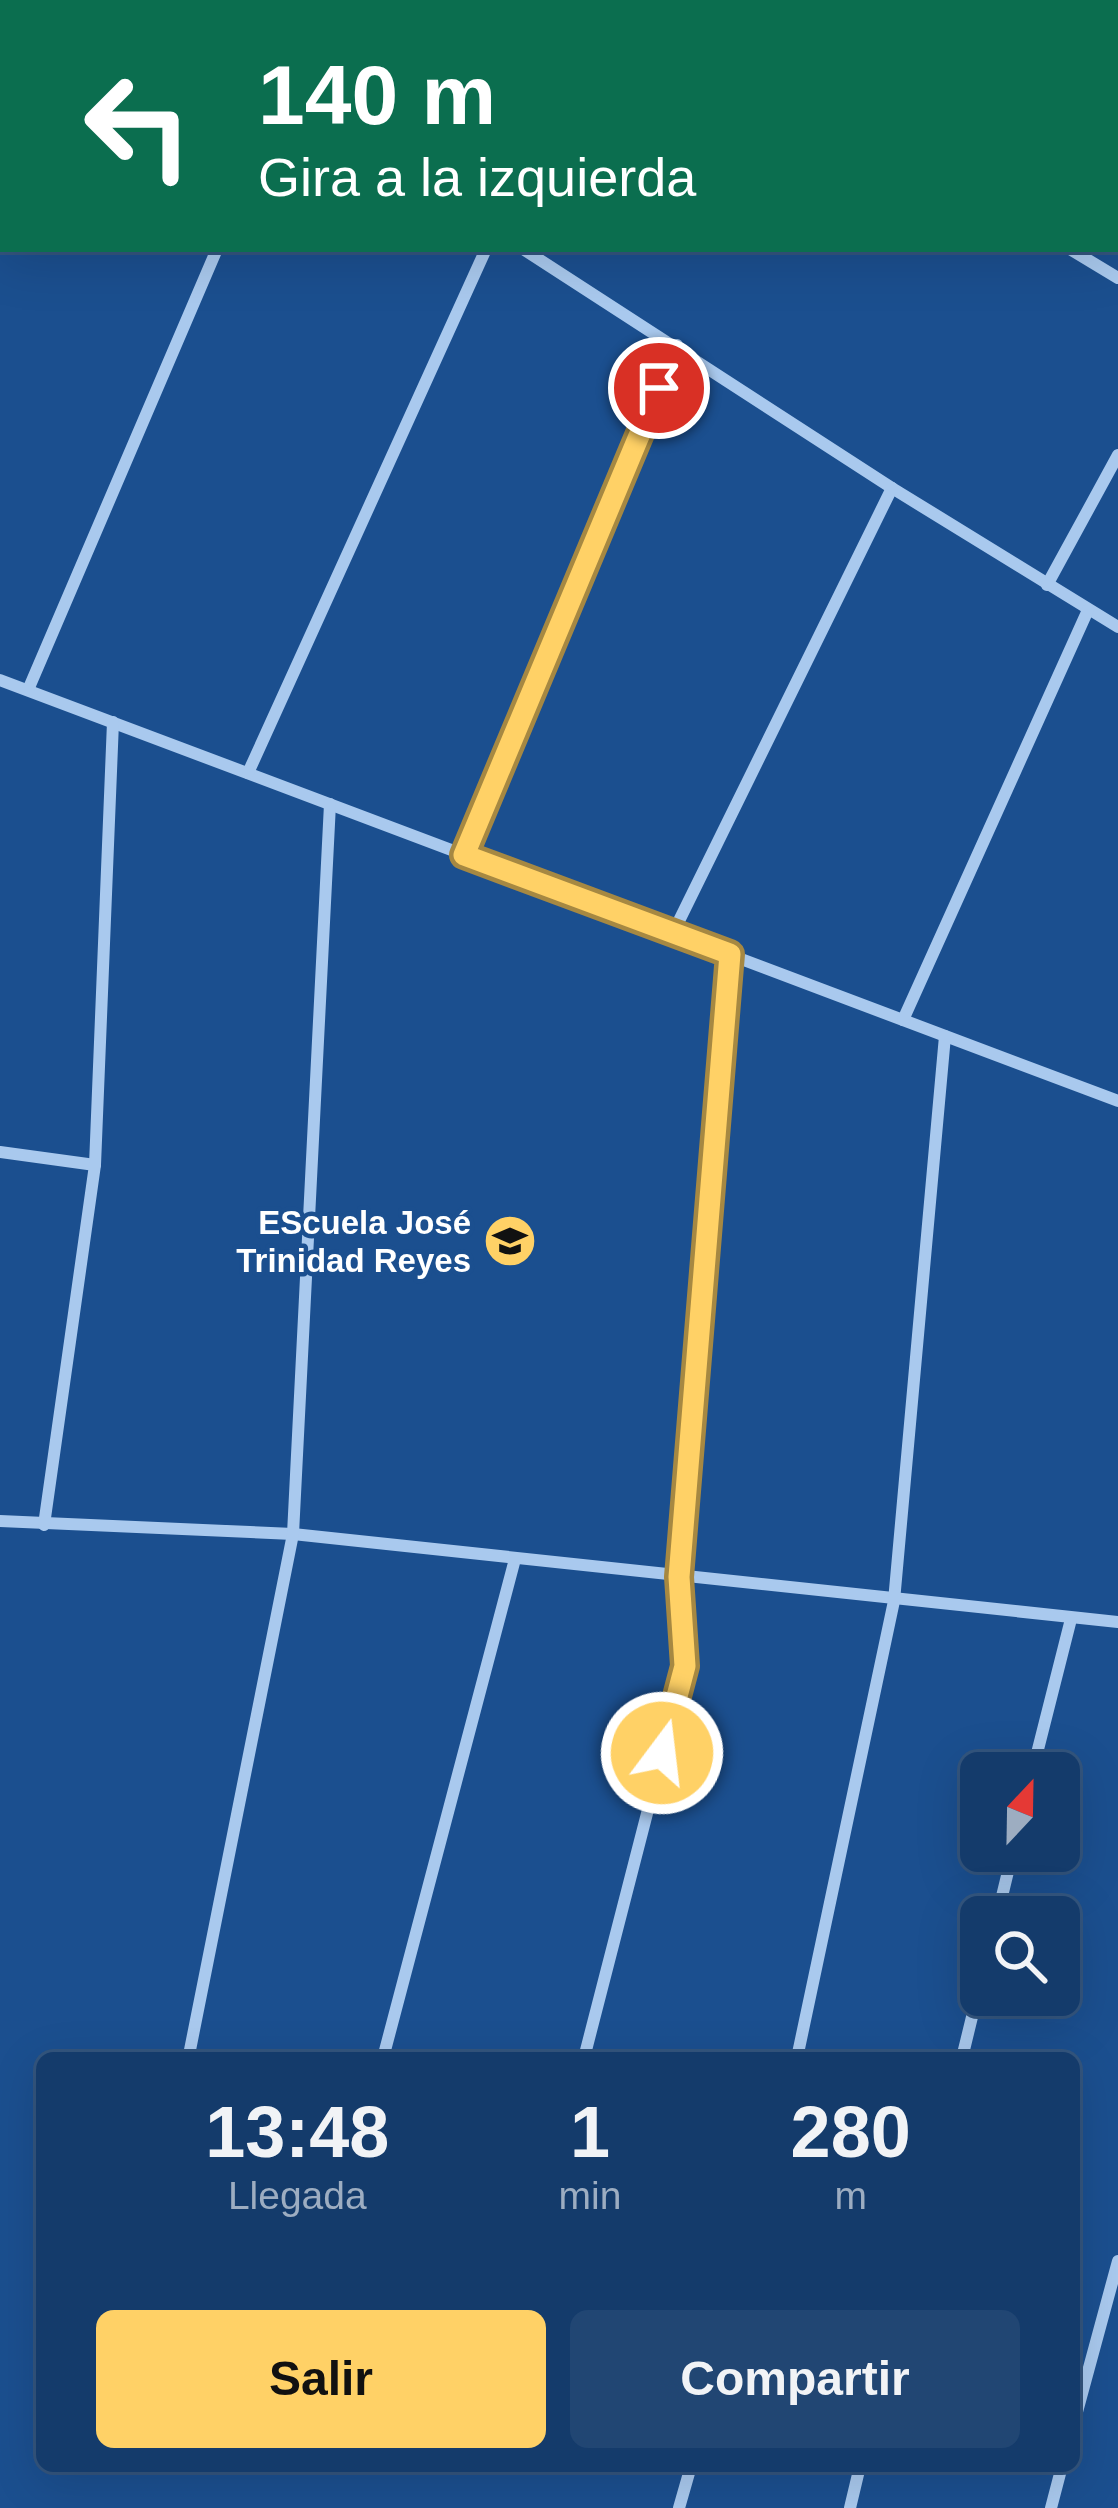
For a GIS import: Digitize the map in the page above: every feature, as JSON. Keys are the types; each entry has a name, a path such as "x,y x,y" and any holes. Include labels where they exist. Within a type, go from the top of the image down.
{"street":[{"path":"28,690 216,252"},
{"path":"248,773 485,252"},
{"path":"528,252 892,488 1118,626"},
{"path":"1075,252 1118,278"},
{"path":"464,855 676,345"},
{"path":"1047,585 1118,455"},
{"path":"674,933 892,488"},
{"path":"903,1020 1088,610"},
{"path":"0,680 1118,1101"},
{"path":"44,1525 94,1165 113,722"},
{"path":"190,2052 293,1534 330,803"},
{"path":"586,2052 685,1666 679,1577 730,954"},
{"path":"798,2052 894,1601 945,1036"},
{"path":"0,1152 94,1165"},
{"path":"0,1521 293,1534 1118,1622"},
{"path":"384,2052 515,1559"},
{"path":"1037,1752 1071,1619"},
{"path":"963,2052 972,2016"},
{"path":"1080,2401 1118,2261"},
{"path":"679,2508 689,2472"},
{"path":"850,2508 859,2472"},
{"path":"1051,2508 1060,2472"}],"place":[{"name":"EScuela José Trinidad Reyes","path":"510,1241"}],"route":[{"path":"659,388 464,855 730,954 679,1577 685,1666 662,1753"}]}
